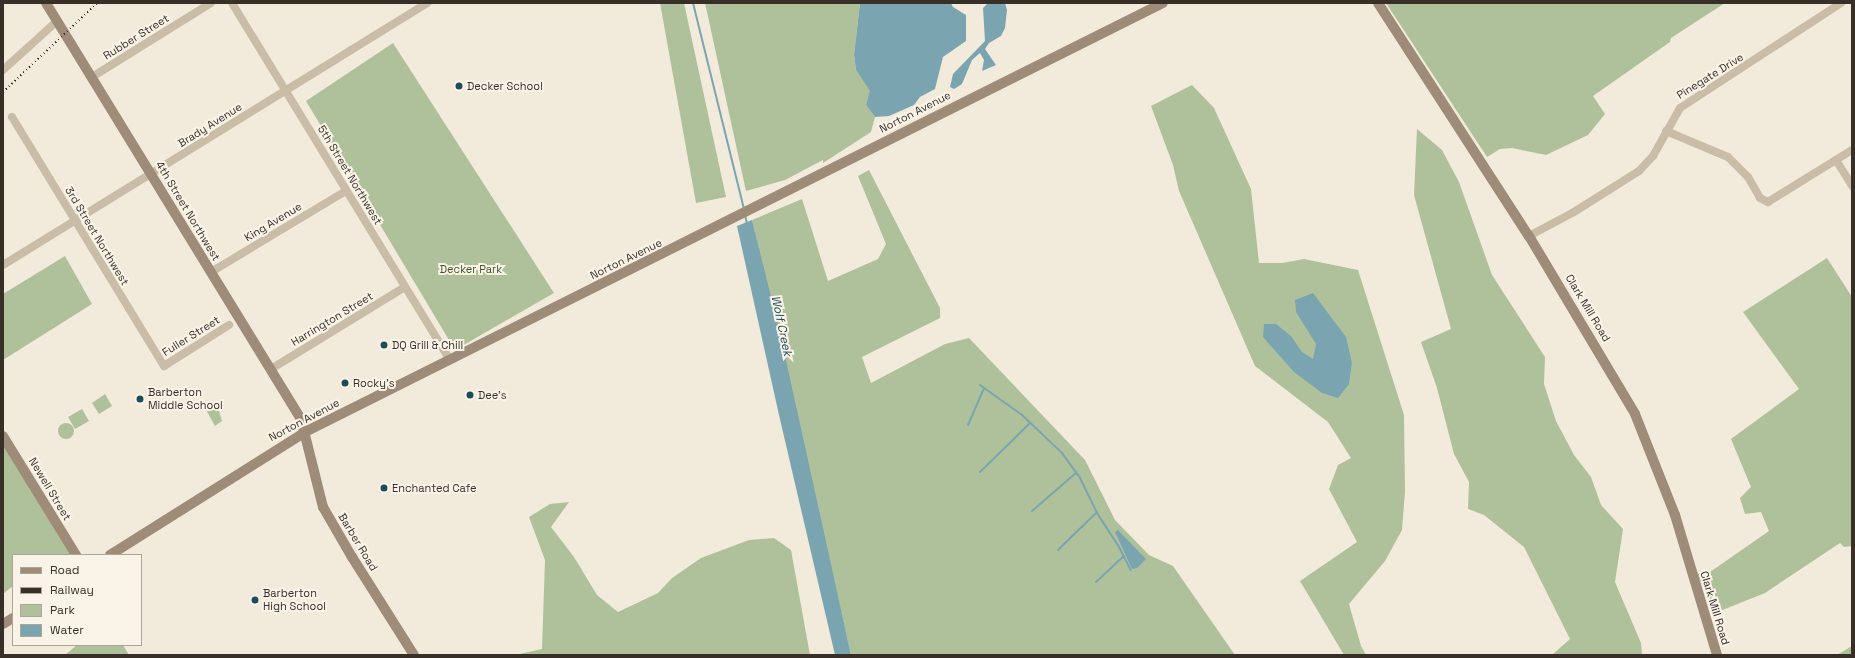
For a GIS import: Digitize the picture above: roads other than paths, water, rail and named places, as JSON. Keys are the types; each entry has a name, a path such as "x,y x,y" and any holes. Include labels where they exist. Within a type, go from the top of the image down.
{"main road":[{"name":"4th Street Northwest","path":"46,3 271,369 301,419 305,432"},
{"name":"Norton Avenue","path":"112,554 305,432 449,359 753,210 973,96 1163,3"},
{"name":"Clark Mill Road","path":"1378,3 1529,236 1620,387 1646,438 1675,515 1717,655"},
{"name":"Barber Road","path":"305,432 317,492 323,507 352,557 414,655"},
{"name":"Newell Street","path":"3,436 75,554"},
{"path":"3,624 12,619"}],"street":[{"name":"Rubber Street","path":"92,77 211,3"},
{"name":"5th Street Northwest","path":"232,3 449,359"},
{"name":"Brady Avenue","path":"3,265 152,175 428,3"},
{"name":"Pinegate Drive","path":"1529,236 1554,220 1574,212 1639,171 1653,156 1674,116 1689,102 1841,3"},
{"path":"3,70 57,21"},
{"name":"3rd Street Northwest","path":"12,117 164,366"},
{"path":"1666,131 1728,157 1748,177 1764,201 1772,201 1852,150"},
{"path":"1836,160 1852,186"},
{"name":"King Avenue","path":"211,272 346,191"},
{"name":"Harrington Street","path":"271,369 405,287"},
{"name":"Fuller Street","path":"164,366 229,325"}],"water":[{"path":"860,3 951,3 953,7 966,15 966,41 943,57 935,89 920,97 914,105 889,116 875,117 866,105 870,91 856,70 854,55"},
{"path":"988,3 1005,3 1007,10 1005,28 1001,36 989,43 985,49 996,65 982,71 984,60 980,53 972,60 962,84 954,89 950,87 953,74 985,41 983,8"},
{"path":"752,220 780,333 851,655 835,655 779,415 737,226"},
{"path":"1313,293 1346,337 1352,363 1349,384 1338,398 1322,393 1294,372 1263,337 1264,324 1276,324 1291,336 1302,352 1313,359 1316,344 1296,312 1295,300"},
{"path":"1118,530 1146,559 1137,568 1132,569 1115,532"}],"waterway":[{"name":"Wolf Creek","path":"693,3 744,209"},
{"name":"Wolf Creek","path":"745,215 747,224"},
{"path":"980,385 1022,415 1062,453 1080,478 1097,513 1118,545 1131,570"},
{"path":"968,425 984,388"},
{"path":"980,472 1030,423"},
{"path":"1032,511 1076,473"},
{"path":"1058,550 1096,513"},
{"path":"1096,582 1124,556"}],"railway":[{"path":"3,92 97,3"}],"place":[{"name":"Decker School","path":"459,86"},
{"name":"DQ Grill & Chill","path":"384,345"},
{"name":"Rocky's","path":"345,383"},
{"name":"Dee's","path":"470,395"},
{"name":"Barberton Middle School","path":"140,399"},
{"name":"Enchanted Cafe","path":"384,488"},
{"name":"Barberton High School","path":"255,600"}],"park label":[{"name":"Decker Park","path":"471,269"}]}
